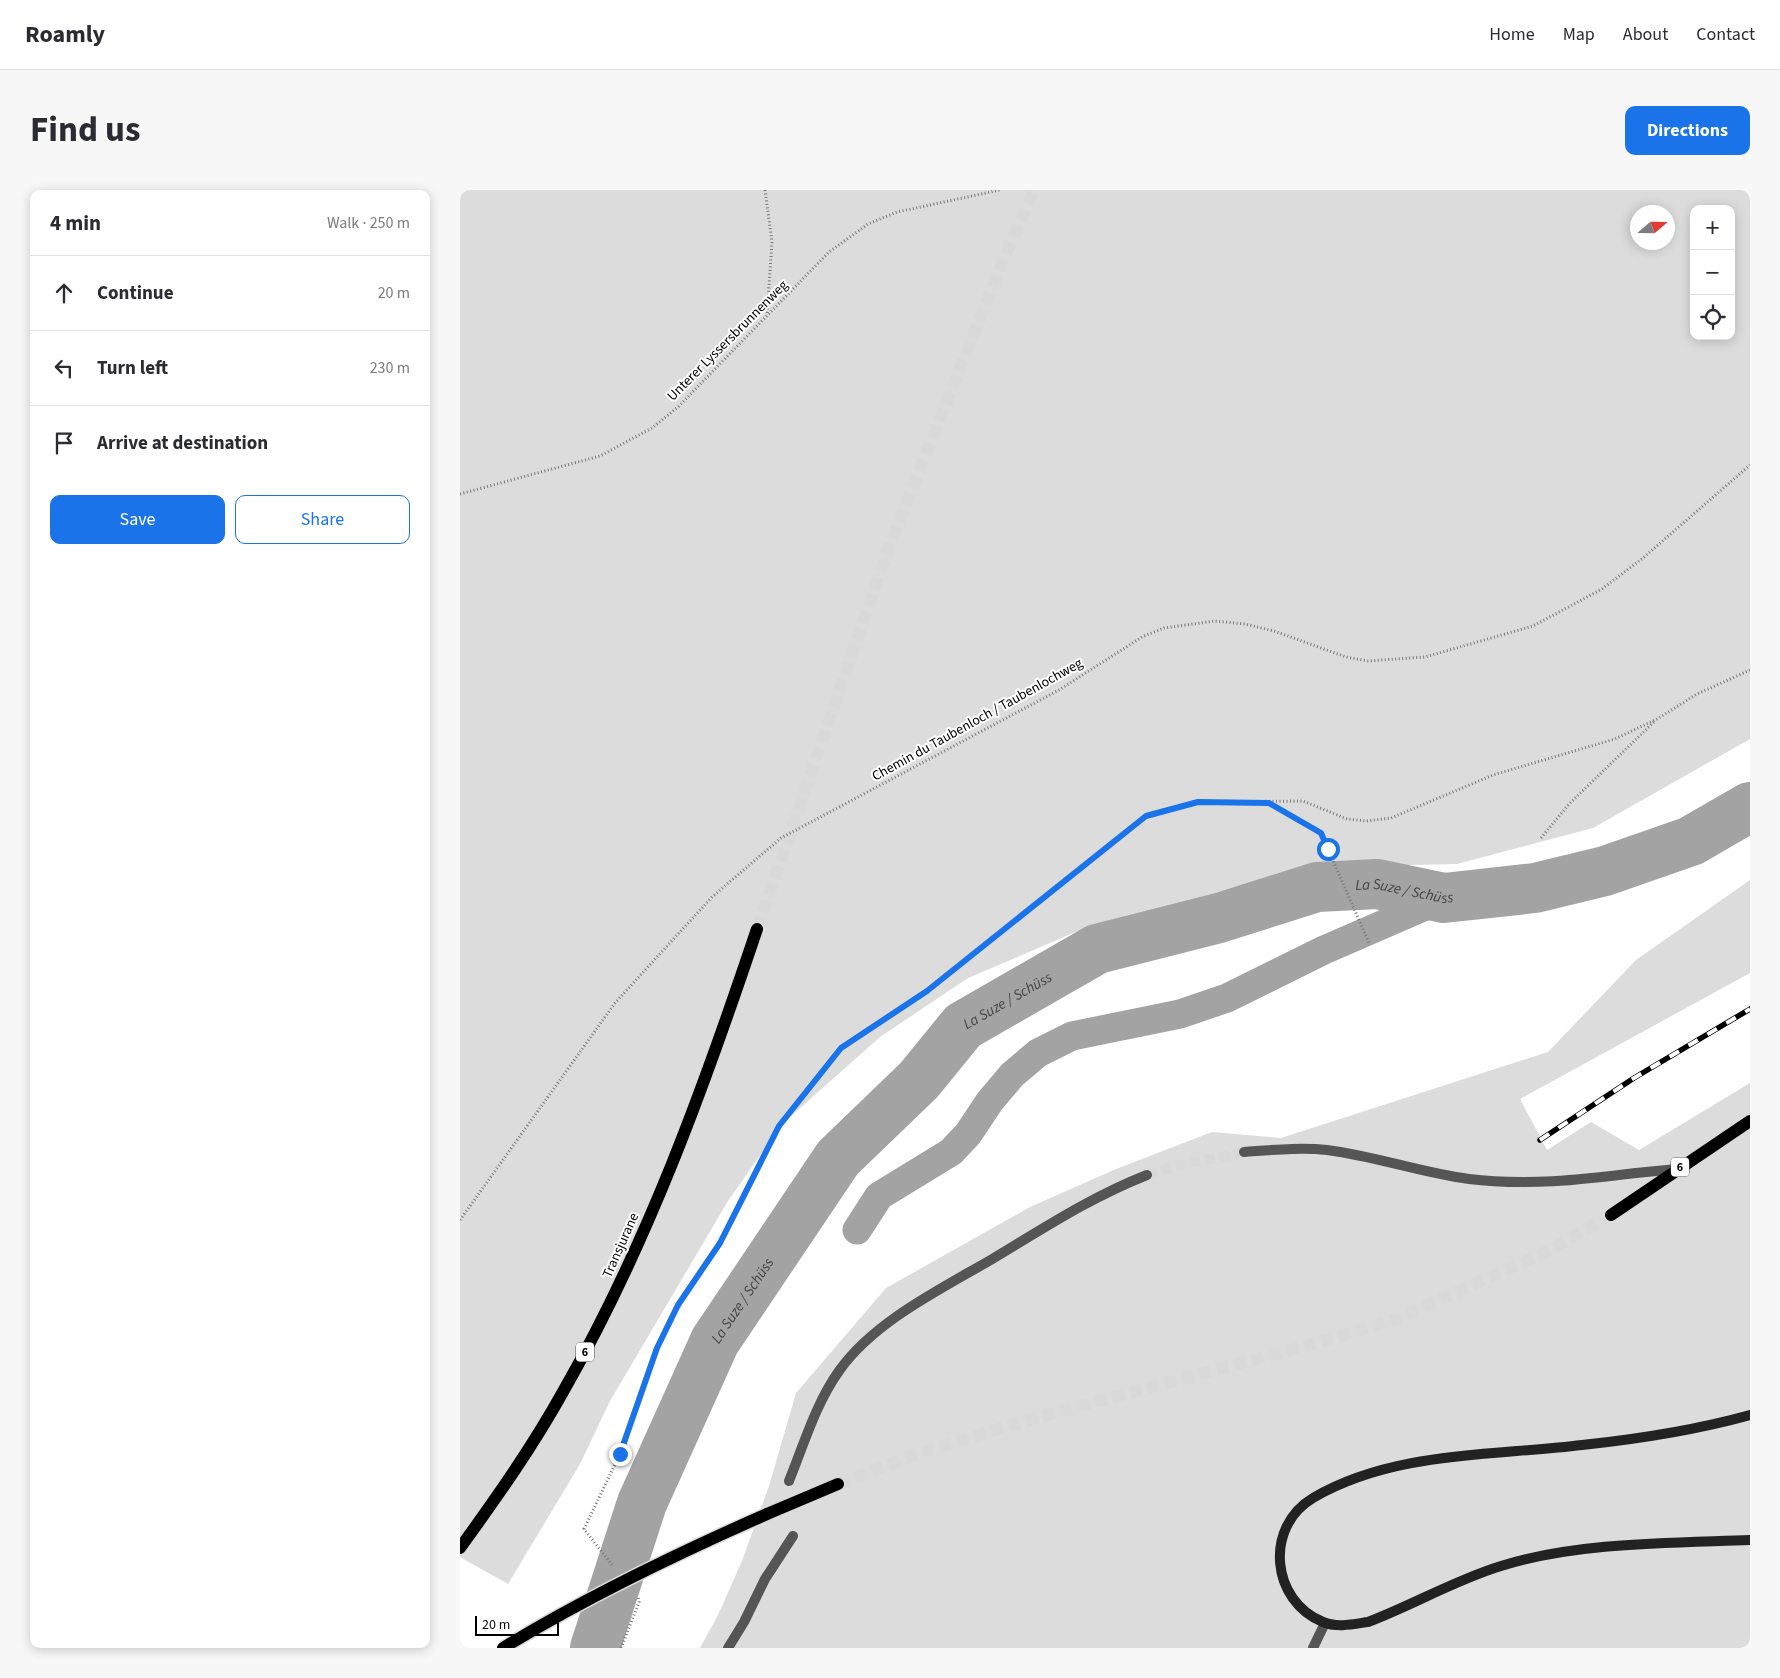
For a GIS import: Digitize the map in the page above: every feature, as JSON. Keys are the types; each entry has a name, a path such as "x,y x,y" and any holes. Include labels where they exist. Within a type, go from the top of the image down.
{"main road":[{"name":"Transjurane","path":"460,1548 533,1443 565,1390 614,1296 681,1140 757,929"},
{"name":"6","path":"1611,1215 1750,1121"},
{"path":"503,1648 559,1614 618,1583 767,1514 838,1484"}],"street":[{"path":"1244,1152 1294,1149 1328,1150 1468,1179 1523,1183 1570,1181 1677,1169"},
{"path":"789,1481 823,1397 839,1370 871,1336 910,1308 1092,1200 1147,1175"},
{"path":"1750,1415 1656,1435 1592,1444 1429,1460 1386,1469 1342,1483 1312,1499 1296,1513 1285,1530 1279,1549 1280,1572 1288,1594 1304,1612 1325,1623 1346,1625 1368,1622 1501,1566 1540,1555 1583,1548 1750,1540"},
{"path":"728,1648 744,1622 764,1579 793,1536"},
{"path":"1313,1648 1325,1623"}],"path":[{"path":"765,190 772,242 767,315"},
{"name":"Unterer Lyssersbrunnenweg","path":"460,494 600,456 630,442 652,428 678,406 829,252 868,224 898,212 1000,190"},
{"name":"Chemin du Taubenloch / Taubenlochweg","path":"460,1220 614,1004 712,898 781,838 1059,690 1142,637 1164,628 1215,621 1274,631 1346,658 1368,661 1425,657 1533,626 1602,588 1643,558 1750,465"},
{"path":"596,1547 584,1529 620,1454 657,1348 678,1305 720,1243 779,1126 841,1048 927,991 1146,816 1198,802 1269,803 1303,801 1347,819 1366,822 1391,818 1493,775 1615,739 1657,719 1698,694 1750,670"},
{"path":"1541,838 1569,804 1657,719"},
{"path":"1269,803 1321,833 1368,942"},
{"path":"621,1648 639,1602 637,1596"}],"shaded area":[{"path":"460,190 1750,190 1750,739 1593,828 1457,864 1365,866 1254,885 1078,931 968,978 880,1037 782,1124 728,1201 610,1401 580,1464 508,1584 460,1557"},
{"path":"1750,880 1750,973 1520,1099 1547,1150 1591,1122 1639,1150 1750,1083 1750,1648 700,1648 718,1615 742,1561 769,1486 796,1393 886,1288 1030,1207 1116,1169 1212,1132 1281,1138 1548,1052 1636,960"}],"waterway":[{"name":"La Suze / Schüss","path":"595,1648 642,1503 715,1341 838,1158 919,1080 963,1026 1097,949 1219,918 1317,887 1377,884 1444,898 1535,888 1605,871 1691,841 1750,807"},
{"path":"857,1230 879,1196 951,1152 968,1134 990,1101 1012,1075 1038,1053 1072,1036 1180,1014 1227,998 1324,950 1444,898"}],"tunnel":[{"path":"757,929 890,544 1002,263 1034,190"},
{"path":"1147,1175 1172,1167 1244,1152"},
{"path":"838,1484 922,1452 1032,1419 1328,1340 1399,1318 1546,1252 1611,1215"}],"railway":[{"path":"1540,1140 1634,1078 1750,1009"}],"route":[{"path":"620,1454 657,1348 678,1305 720,1243 779,1126 841,1048 927,991 1146,816 1198,802 1269,803 1321,833 1328,849"}]}
